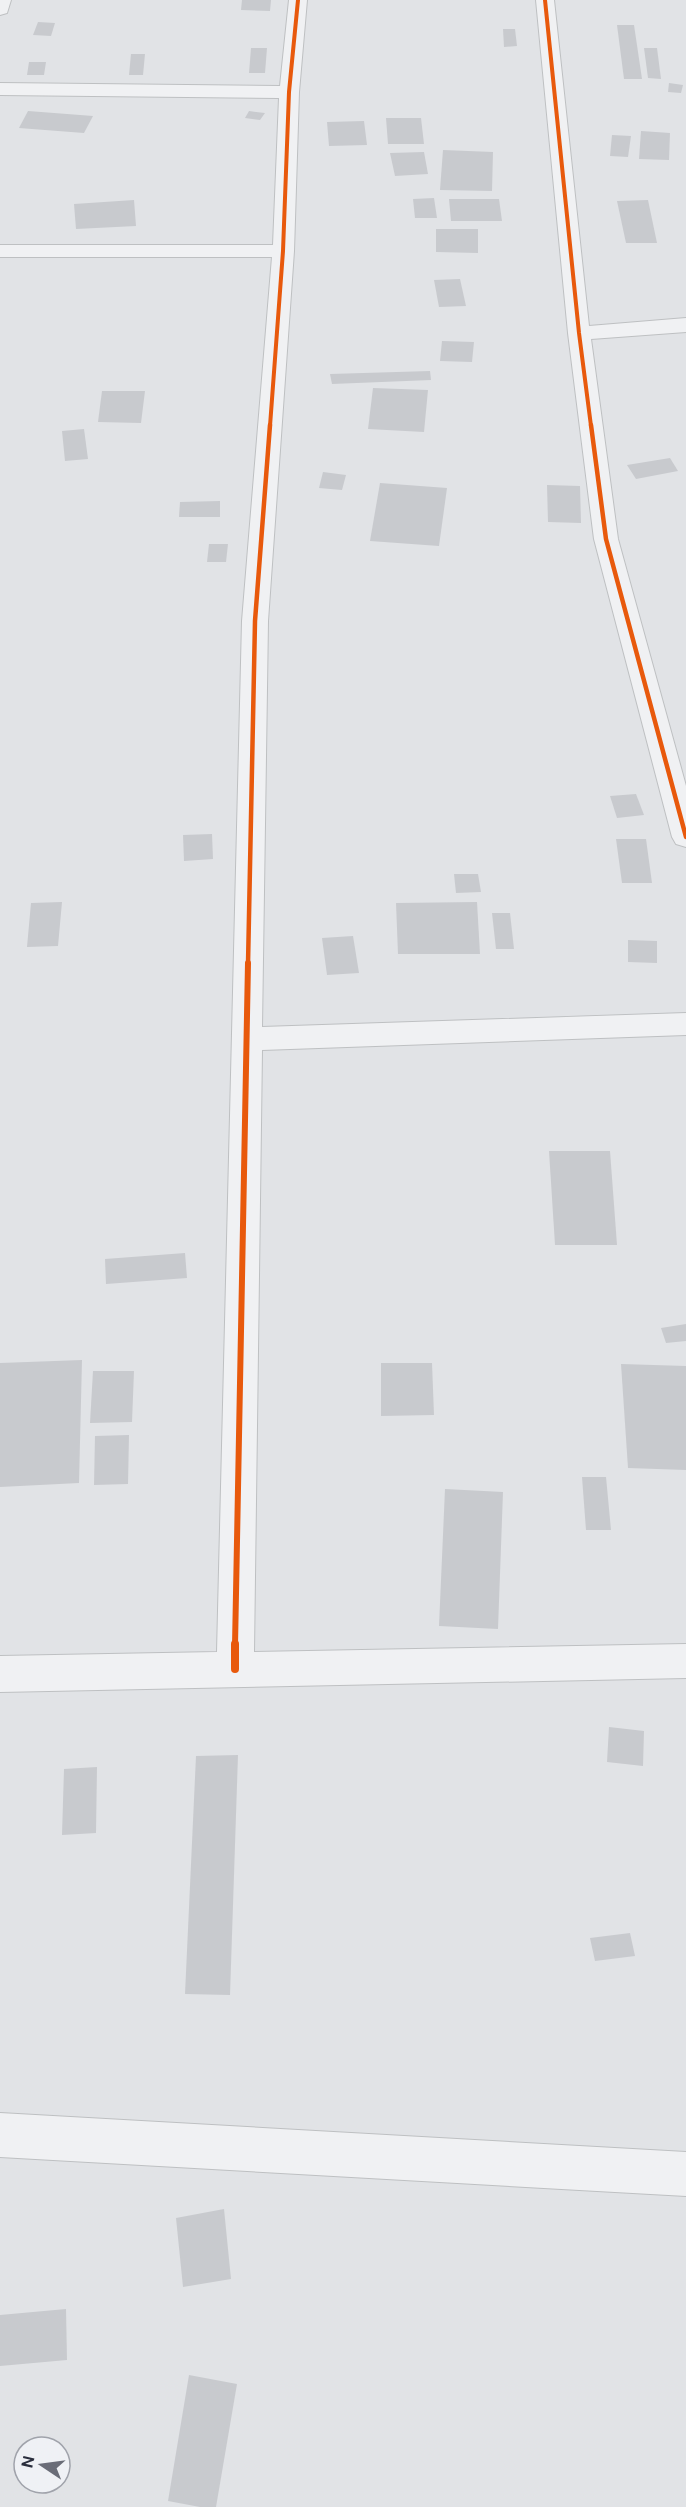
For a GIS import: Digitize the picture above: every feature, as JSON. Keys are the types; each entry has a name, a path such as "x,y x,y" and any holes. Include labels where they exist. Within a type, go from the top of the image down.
{"street":[{"path":"0,9 2,0"},
{"path":"235,1669 255,621 283,251 289,92 298,0"},
{"path":"545,0 579,333 606,539 684,821"},
{"path":"0,89 289,92"},
{"path":"0,250 283,251"},
{"path":"579,333 686,325"},
{"path":"247,1039 686,1024"},
{"path":"0,1674 686,1661"},
{"path":"0,2135 686,2174"}],"building":[{"path":"242,0 271,0 270,11 241,10"},
{"path":"38,22 55,23 51,36 33,35"},
{"path":"617,25 634,25 642,79 624,79"},
{"path":"503,29 515,29 517,46 504,47"},
{"path":"251,48 267,48 265,73 249,73"},
{"path":"644,48 657,48 661,79 648,78"},
{"path":"131,54 145,54 143,75 129,75"},
{"path":"29,62 46,62 44,75 27,75"},
{"path":"669,83 683,85 681,93 668,92"},
{"path":"28,111 93,116 84,133 19,128"},
{"path":"249,111 265,113 260,120 245,118"},
{"path":"386,118 421,118 424,144 388,144"},
{"path":"364,121 367,145 329,146 327,122"},
{"path":"641,131 670,133 669,160 639,159"},
{"path":"612,135 631,136 628,157 610,156"},
{"path":"443,150 493,152 492,191 440,190"},
{"path":"424,152 428,174 395,176 390,153"},
{"path":"434,198 437,218 415,218 413,199"},
{"path":"449,199 499,199 502,221 451,221"},
{"path":"134,200 136,226 76,229 74,204"},
{"path":"648,200 657,243 626,243 617,201"},
{"path":"436,229 478,229 478,253 436,252"},
{"path":"460,279 466,306 439,307 434,280"},
{"path":"442,341 474,342 472,362 440,361"},
{"path":"430,371 431,380 332,384 330,374"},
{"path":"373,388 428,390 424,432 368,429"},
{"path":"102,391 145,391 141,423 98,422"},
{"path":"84,429 88,459 65,461 62,431"},
{"path":"670,458 678,471 636,479 627,465"},
{"path":"323,472 346,475 342,490 319,488"},
{"path":"380,483 447,488 439,546 370,541"},
{"path":"547,485 580,486 581,523 548,522"},
{"path":"220,501 220,517 179,517 180,502"},
{"path":"209,544 228,544 226,562 207,562"},
{"path":"636,794 644,815 617,818 610,796"},
{"path":"212,834 213,859 184,861 183,835"},
{"path":"616,839 646,839 652,883 622,883"},
{"path":"454,874 478,874 481,892 456,893"},
{"path":"62,902 58,946 27,947 31,903"},
{"path":"477,902 480,954 398,954 396,903"},
{"path":"492,913 510,913 514,949 496,949"},
{"path":"353,936 359,973 327,975 322,938"},
{"path":"628,940 657,941 657,963 628,962"},
{"path":"549,1151 610,1151 617,1245 555,1245"},
{"path":"185,1253 187,1278 106,1284 105,1259"},
{"path":"686,1324 686,1341 666,1343 661,1328"},
{"path":"82,1360 79,1483 0,1487 0,1363"},
{"path":"381,1363 432,1363 434,1415 381,1416"},
{"path":"621,1364 686,1366 686,1470 628,1468"},
{"path":"93,1371 134,1371 132,1422 90,1423"},
{"path":"129,1435 128,1484 94,1485 95,1436"},
{"path":"582,1477 606,1477 611,1530 586,1530"},
{"path":"445,1489 503,1492 498,1629 439,1626"},
{"path":"609,1727 644,1731 643,1766 607,1762"},
{"path":"238,1755 230,1995 185,1994 196,1756"},
{"path":"97,1767 96,1833 62,1835 64,1769"},
{"path":"630,1933 635,1956 595,1961 590,1938"},
{"path":"224,2209 231,2279 183,2287 176,2218"},
{"path":"66,2309 67,2360 0,2366 0,2315"},
{"path":"189,2375 237,2384 216,2507 200,2507 168,2501"}],"cycle path":[{"path":"235,1669 255,621 283,251 289,92 298,0"},
{"path":"545,0 579,333 606,539 686,837"}]}
